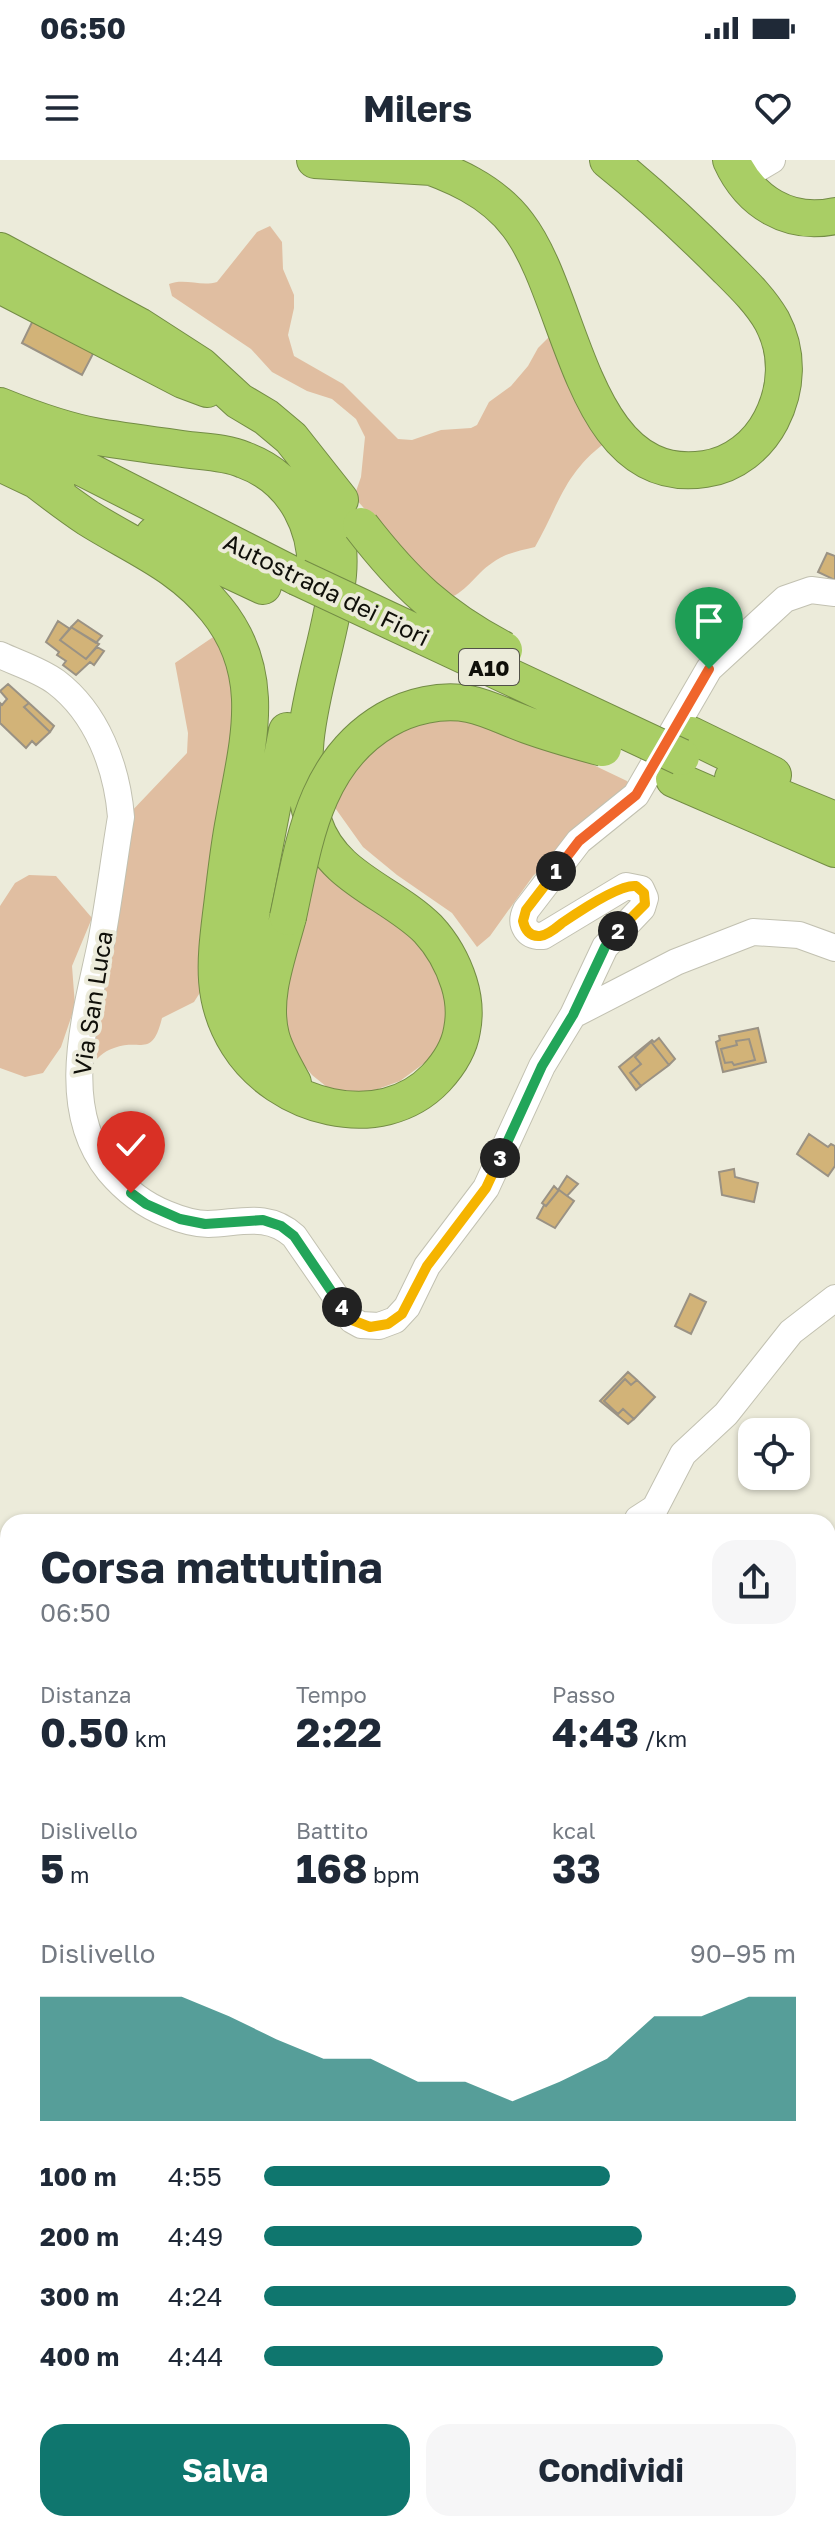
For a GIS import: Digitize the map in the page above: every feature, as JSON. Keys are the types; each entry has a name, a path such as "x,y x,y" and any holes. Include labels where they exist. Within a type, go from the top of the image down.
{"highway":[{"path":"315,160 422,164 483,191 517,222 525,234 546,272 593,397 605,421 626,447 662,466 693,471 712,468 742,454 764,433 781,396 784,377 779,340 762,305 749,290 702,243 608,160"},
{"path":"736,169 761,201 788,215 821,219 835,216"},
{"path":"0,251 166,341 201,366 239,401"},
{"path":"0,285 183,380 239,401 266,417 291,438 408,582 436,609 473,634 682,757 835,807"},
{"path":"0,406 54,426 97,436 241,458 277,478 302,509 315,547 314,589 241,967 240,986 241,1005 263,1056 305,1093"},
{"name":"Autostrada dei Fiori","path":"0,426 294,588 603,748 682,757 835,849"},
{"name":"Autostrada dei Fiori","path":"0,463 835,820"},
{"path":"36,480 89,519 132,541 189,580 216,609 234,636 247,668 252,702 249,740 233,823 215,958 218,995 236,1042 260,1073 290,1094 305,1093 370,1109 389,1106 431,1083 453,1057 463,1027 464,1010 457,974 430,931 348,872 315,828 308,804 302,775 306,736 338,573 335,516 324,482"},
{"path":"305,1093 271,1037 270,989 307,832 325,783 354,744 375,726 400,712 424,705 468,704 603,748"}],"street":[{"path":"736,169 772,160"},
{"path":"573,1015 605,947 642,908 644,893 636,886 626,886 543,936 532,935 524,926 526,910 579,841 636,795 709,669 785,599 811,590 835,593"},
{"name":"Via San Luca","path":"0,655 55,681 87,715 106,748 116,784 121,817 88,1006 79,1070 79,1095 83,1120 96,1151 118,1181 146,1204 180,1219 205,1224 252,1219 281,1226 294,1236 352,1320 370,1327 388,1324 407,1307 427,1266 486,1188 542,1066 573,1015"},
{"path":"573,1015 676,962 753,932 799,935 835,948"},
{"path":"646,1514 655,1508 683,1454 726,1414 791,1332 835,1298"}],"shaded area":[{"path":"270,226 282,242 283,269 294,295 288,335 294,356 343,384 398,439 412,440 441,430 477,425 489,402 511,386 538,348 554,332 605,443 591,454 571,479 535,547 497,560 464,589 445,599 354,497 361,477 365,437 356,419 332,399 307,391 272,372 251,349 172,296 169,284 217,282 257,232"},
{"path":"219,633 237,704 201,991 194,1002 162,1018 150,1043 110,1049 89,1067 129,814 187,753 188,733 175,663"},
{"path":"470,715 562,750 627,781 631,786 533,876 490,936 477,947 452,913 363,847 333,805 362,753 412,723"},
{"path":"319,857 425,943 452,1005 441,1041 430,1059 400,1081 364,1094 345,1093 327,1087 312,1075 293,1052 279,1007"},
{"path":"29,875 56,876 92,918 72,966 75,1006 61,1047 43,1073 25,1077 0,1068 0,906 15,883"}],"building":[{"path":"36,314 97,346 82,375 22,343"},
{"path":"827,553 835,556 835,580 818,572"},
{"path":"78,620 102,636 96,643 71,627"},
{"path":"58,621 70,629 60,640 86,659 97,647 104,651 94,665 90,662 76,675 63,665 66,661 57,655 59,652 46,642"},
{"path":"71,627 99,644 86,659 60,640"},
{"path":"8,684 29,703 24,707 50,732 36,745 32,741 26,748 0,723 0,703 2,705 7,699 0,691"},
{"path":"29,703 54,726 50,732 24,707"},
{"path":"758,1028 766,1062 723,1072 716,1042 720,1040 719,1036","holes":["749,1039 755,1060 734,1065 732,1062 725,1063 721,1049 737,1045 736,1041"]},
{"path":"659,1038 675,1059 669,1065 651,1042 635,1057 641,1064 630,1073 641,1086 636,1090 619,1067 652,1040 654,1042"},
{"path":"749,1039 755,1060 734,1065 732,1062 725,1063 721,1049 737,1045 736,1041"},
{"path":"651,1042 669,1065 641,1086 630,1073 641,1064 635,1057"},
{"path":"809,1134 828,1147 831,1144 835,1146 835,1166 828,1176 797,1154"},
{"path":"734,1169 735,1177 758,1183 754,1202 722,1195 719,1172"},
{"path":"567,1176 578,1184 567,1196 559,1190 546,1206 542,1203 554,1186 558,1190"},
{"path":"559,1190 574,1201 555,1228 537,1218 544,1205"},
{"path":"690,1294 706,1302 691,1334 675,1326"},
{"path":"628,1372 637,1380 631,1385 625,1379 604,1401 618,1414 623,1409 634,1419 628,1424 600,1401"},
{"path":"625,1379 631,1385 637,1380 655,1397 634,1419 623,1409 618,1414 604,1401"}],"route":[{"path":"131,1193 146,1204 180,1219 205,1224 252,1219 273,1222 294,1236 352,1320 370,1327 379,1326 402,1314 427,1266 486,1188 542,1066 573,1015 605,947 642,908 645,898 641,889 626,886 543,936 527,931 523,915 579,841 636,795 709,669"}]}
